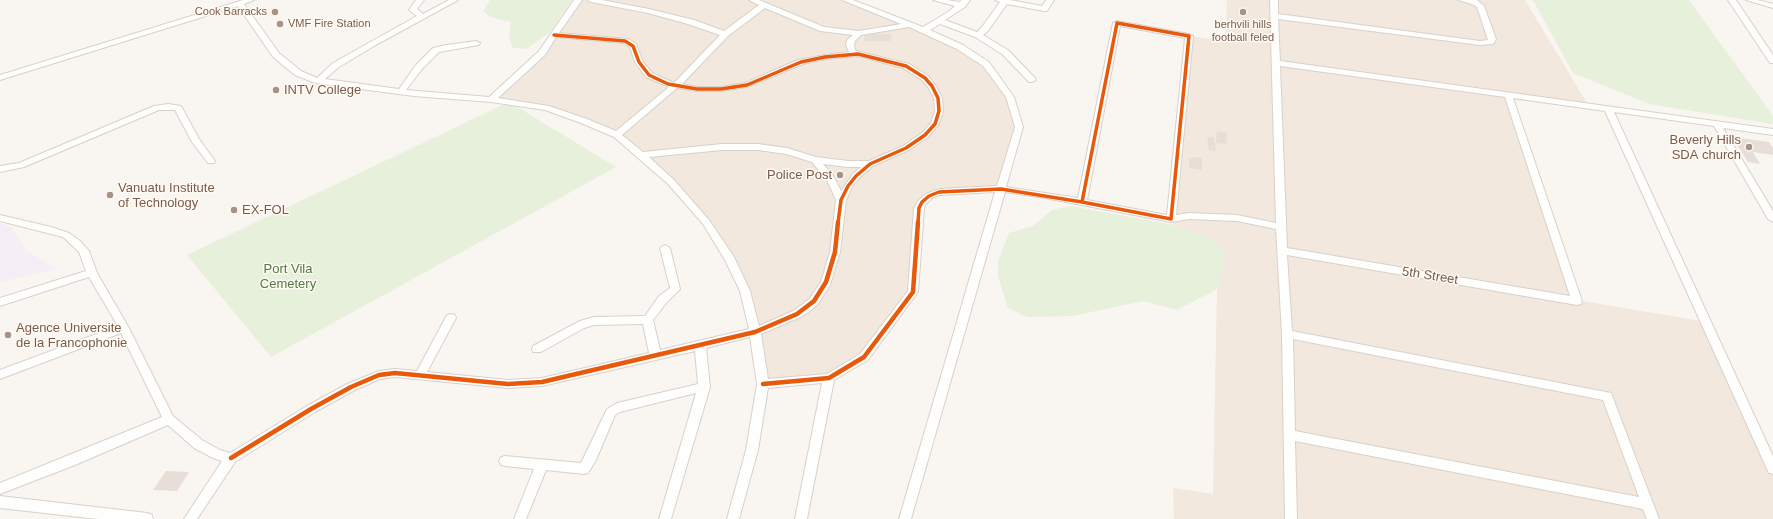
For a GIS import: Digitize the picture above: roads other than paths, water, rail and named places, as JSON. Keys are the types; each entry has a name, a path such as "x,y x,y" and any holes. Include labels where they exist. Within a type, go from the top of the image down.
{"street":[{"path":"0,78 250,0"},
{"path":"420,0 413,10 423,17"},
{"path":"318,81 336,65 371,44 454,0"},
{"path":"491,100 542,53 578,0"},
{"path":"591,0 656,13 691,22 725,34"},
{"path":"753,0 823,29 860,33 908,25"},
{"path":"846,0 924,30 960,46 986,64 1010,97 1019,126 905,519"},
{"path":"938,0 964,3"},
{"path":"978,35 985,29 1002,1 1044,9 1050,0"},
{"path":"1274,0 1281,227 1287,334 1291,519"},
{"path":"1275,16 1480,43 1490,42 1492,40 1480,6 1474,2 1462,0"},
{"path":"1732,0 1773,60"},
{"path":"1750,0 1773,6"},
{"path":"240,3 276,55 298,73 318,81 401,92 491,100 546,108 584,121 616,135 671,182 710,228 730,259 744,291 755,332 763,384 752,450 733,519"},
{"path":"924,30 940,21 964,3"},
{"path":"616,135 676,85 725,34 764,5"},
{"path":"940,21 978,35 1005,52 1032,80"},
{"path":"1082,202 1117,23 1189,36 1172,218"},
{"path":"190,519 231,458 311,410 367,380 388,374 420,375 497,383 531,383 700,346 755,332 807,307 820,292 830,272 835,252 841,200 844,192 856,176 870,164 906,148 925,135 934,124 939,110 938,98 925,78 906,66 884,59 858,54 852,51 850,45 851,40 860,33"},
{"path":"554,35 625,41 634,46 639,62 649,75 658,80 676,85 709,90 747,85 801,62 825,57 858,54"},
{"path":"401,92 419,67 436,50 446,47 476,43"},
{"path":"1276,63 1773,132"},
{"name":"5th Street","path":"1282,251 1577,301 1508,95"},
{"path":"0,169 21,165 157,108 168,107 178,108 195,140 210,161"},
{"path":"1608,110 1773,469"},
{"path":"1717,124 1773,219"},
{"path":"641,155 722,147 752,147 787,151 815,160 848,164 870,164"},
{"path":"815,160 831,179 841,200"},
{"path":"763,384 830,378 864,357 891,324 913,292 920,208 922,202 929,196 939,192 1000,189 1045,195 1172,218 1189,216 1237,218 1281,227"},
{"path":"0,218 66,235 77,243 84,251 92,273 124,328 169,419 198,444 217,454 231,458"},
{"path":"655,355 648,320 663,299 676,289 665,248"},
{"path":"0,302 92,273"},
{"path":"420,375 451,318"},
{"path":"537,349 580,326 594,321 648,320"},
{"path":"0,375 124,328"},
{"path":"1287,334 1607,396 1653,519"},
{"path":"665,519 704,386 700,346"},
{"path":"801,519 830,378"},
{"path":"505,461 584,469 590,460 611,412 617,408 704,386"},
{"path":"0,489 71,461 169,419"},
{"path":"1290,435 1649,505"},
{"path":"520,519 542,465"},
{"path":"0,502 147,519"}],"place":[{"name":"Cook Barracks","path":"275,12"},
{"name":"berhvili hills football feled","path":"1243,12"},
{"name":"VMF Fire Station","path":"280,24"},
{"name":"INTV College","path":"276,90"},
{"name":"Beverly Hills SDA church","path":"1749,147"},
{"name":"Police Post","path":"840,175"},
{"name":"Vanuatu Institute of Technology","path":"110,195"},
{"name":"EX-FOL","path":"234,210"},
{"name":"Agence Universite de la Francophonie","path":"8,335"}],"park label":[{"name":"Port Vila Cemetery","path":"288,276"}]}
